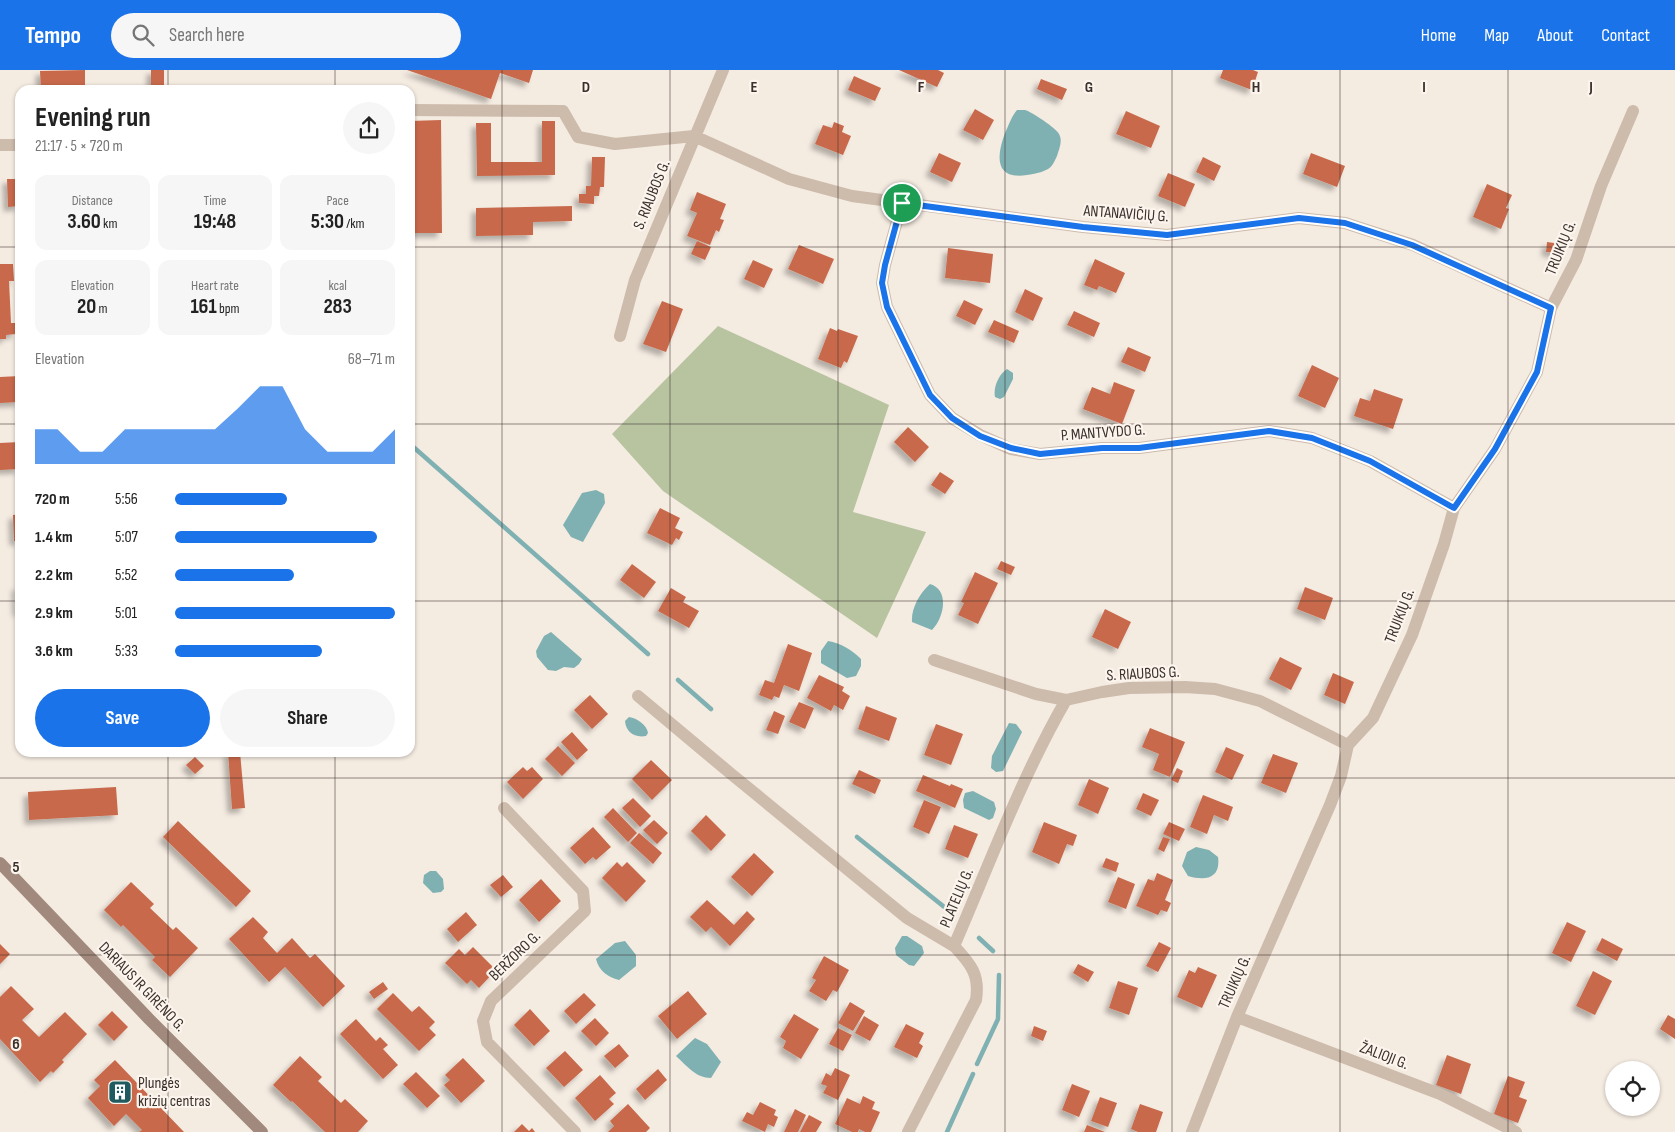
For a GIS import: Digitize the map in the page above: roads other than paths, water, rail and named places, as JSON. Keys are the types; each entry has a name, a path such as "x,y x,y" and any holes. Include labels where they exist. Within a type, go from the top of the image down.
{"main road":[{"name":"DARIAUS IR GIRĖNO G.","path":"0,863 149,1019 262,1132"}],"street":[{"name":"S. RIAUBOS G.","path":"620,336 635,280 723,70"},
{"path":"415,110 563,111 578,137 615,144 694,136"},
{"name":"TRUIKIŲ G.","path":"1192,1132 1237,1017 1330,805 1341,776 1348,746 1373,718 1412,635 1444,544 1454,508 1495,449 1537,372 1551,308 1576,260 1601,186 1633,111"},
{"name":"ANTANAVIČIŲ G.","path":"694,136 789,179 852,196 902,203 1083,227 1167,235 1299,218 1345,223 1412,245 1551,308"},
{"path":"0,145 15,145"},
{"name":"P. MANTVYDO G.","path":"902,203 882,283 887,307 930,395 952,418 980,436 1011,448 1040,454 1102,448 1139,448 1269,431 1312,438 1370,461 1454,508"},
{"name":"S. RIAUBOS G.","path":"934,660 1036,694 1066,700 1129,688 1185,687 1215,689 1260,701 1348,746"},
{"path":"638,696 730,774 908,918 954,946"},
{"name":"PLATELIŲ G.","path":"908,1132 976,1000 978,988 976,976 968,960 954,946 1048,731 1066,700"},
{"name":"BERŽORO G.","path":"504,808 584,891 585,911 491,1001 483,1021 487,1042 575,1132"},
{"name":"ŽALIOJI G.","path":"1237,1017 1440,1094 1516,1132"}],"water":[{"path":"1017,110 1025,110 1033,114 1049,124 1059,134 1061,142 1059,151 1054,163 1048,169 1034,174 1016,176 1009,174 1001,165 1000,150 1002,142 1010,121"},
{"path":"1007,369 1013,373 1013,379 1004,397 1000,399 995,397 996,385 1001,374"},
{"path":"596,490 604,494 605,503 583,542 571,537 563,525 582,493"},
{"path":"930,584 936,587 943,598 940,619 932,630 912,622 913,611 917,601"},
{"path":"551,632 582,659 574,668 564,667 556,671 548,670 537,657 536,651 544,636"},
{"path":"828,641 846,647 861,659 861,666 856,676 847,678 821,663 821,651"},
{"path":"629,717 638,720 644,725 648,733 646,736 634,735 629,731 625,721"},
{"path":"1009,723 1016,724 1022,732 1003,771 996,772 991,768 992,756"},
{"path":"973,791 994,802 996,809 993,818 989,820 964,808 963,800 965,793"},
{"path":"1196,847 1209,850 1218,857 1217,870 1210,877 1188,876 1182,866 1187,852"},
{"path":"430,871 436,871 443,879 444,889 441,892 433,893 423,883 424,875"},
{"path":"902,936 907,936 922,946 924,953 914,966 909,965 896,955 895,948"},
{"path":"625,941 636,955 636,966 619,980 604,973 596,959 615,943"},
{"path":"695,1038 707,1044 721,1062 711,1078 696,1074 676,1056"}],"waterway":[{"path":"415,448 648,654"},
{"path":"678,680 711,709"},
{"path":"857,837 953,914"},
{"path":"979,938 993,951"},
{"path":"977,1064 998,1019 999,975"},
{"path":"947,1132 973,1074"}],"place":[{"name":"Plungės krizių centras","path":"120,1092"}]}
